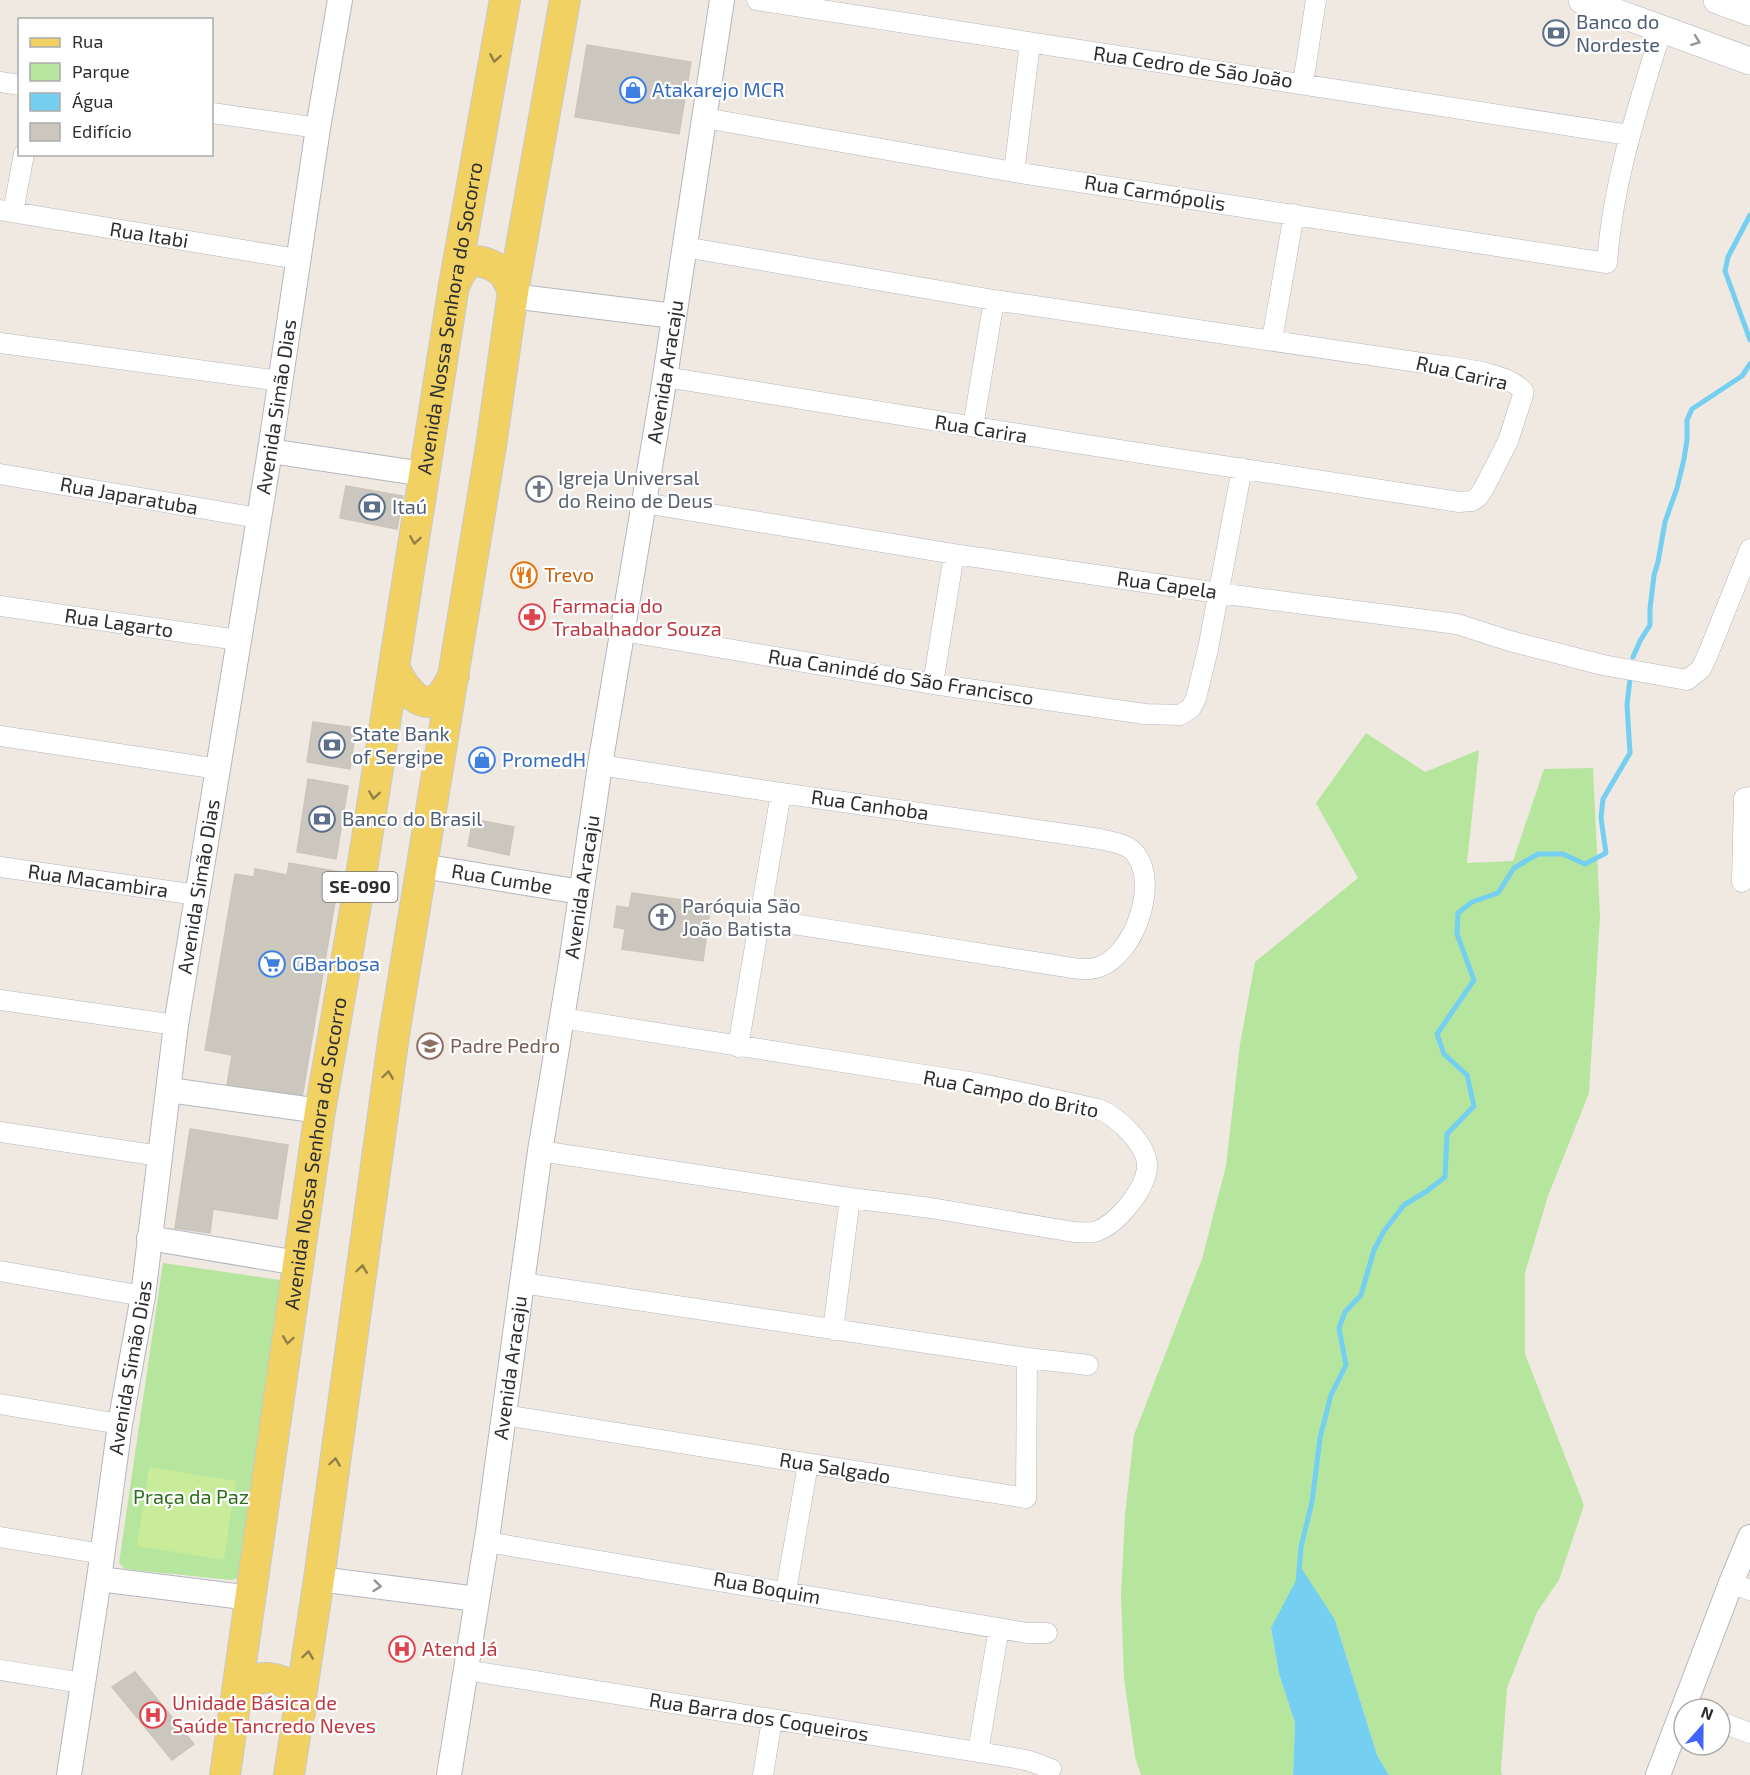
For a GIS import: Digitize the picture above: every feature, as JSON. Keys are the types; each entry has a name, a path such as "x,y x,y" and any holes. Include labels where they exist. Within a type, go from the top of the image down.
{"main road":[{"name":"Avenida Nossa Senhora do Socorro","path":"225,1775 320,1111 362,876 454,285 505,0"},
{"name":"SE-090","path":"289,1775 319,1580 394,1035 454,675 472,550 491,446 512,294 565,0"},
{"path":"1582,0 1750,61"},
{"path":"1717,0 1750,12"},
{"path":"454,285 467,265 478,262 501,272 512,294"},
{"path":"394,669 413,696 427,701 434,701 440,697 454,675"},
{"path":"235,1704 253,1682 259,1678 268,1678 285,1683 293,1690 300,1713"}],"street":[{"name":"Avenida Simão Dias","path":"69,1775 103,1554 120,1424 143,1296 176,1025 270,452 318,128 340,0"},
{"name":"Avenida Aracaju","path":"449,1775 487,1542 540,1150 600,765 665,377 722,0"},
{"name":"Rua Cedro de São João","path":"757,0 1629,135"},
{"path":"1303,83 1316,0"},
{"path":"1629,135 1662,28"},
{"path":"1014,172 1030,43"},
{"path":"0,82 18,85"},
{"path":"213,113 318,128"},
{"name":"Rua Carmópolis","path":"704,118 1014,172 1607,263 1618,181 1629,135"},
{"path":"7,211 23,156"},
{"name":"Rua Itabi","path":"7,211 298,259"},
{"path":"1272,340 1294,214"},
{"name":"Rua Carira","path":"665,377 1459,502 1472,501 1484,488 1508,441 1522,400 1523,391 1516,384 1488,375 1419,362 994,300 684,247"},
{"path":"512,294 674,316"},
{"path":"973,427 994,300"},
{"path":"0,343 280,381"},
{"path":"270,452 424,474"},
{"path":"1218,592 1242,468"},
{"name":"Rua Japaratuba","path":"0,474 258,518"},
{"name":"Rua Capela","path":"644,503 954,554 1457,624 1510,641 1603,665 1687,680 1701,669 1750,549"},
{"path":"933,684 954,554"},
{"name":"Rua Canindé do São Francisco","path":"623,631 933,684 1145,714 1180,715 1191,708 1199,689 1218,592"},
{"name":"Rua Lagarto","path":"0,606 238,640"},
{"path":"0,736 218,769"},
{"name":"Rua Canhoba","path":"600,765 1075,834 1129,848 1136,854 1145,876 1144,898 1124,948 1109,962 1097,968 1053,965 761,919"},
{"path":"738,1047 781,793"},
{"path":"1742,882 1744,798 1750,797"},
{"name":"Rua Cumbe","path":"422,866 581,892"},
{"name":"Rua Macambira","path":"0,867 197,895"},
{"path":"0,999 176,1025"},
{"name":"Rua Campo do Brito","path":"540,1150 850,1198 932,1208 1074,1232 1094,1233 1109,1225 1130,1204 1143,1180 1147,1164 1140,1145 1124,1126 1110,1114 1098,1108 982,1084 562,1018"},
{"path":"169,1090 227,1100 320,1111"},
{"path":"0,1132 160,1156"},
{"path":"833,1330 850,1198"},
{"path":"149,1238 298,1263"},
{"path":"0,1271 143,1296"},
{"path":"522,1283 833,1330 1088,1365"},
{"name":"Rua Salgado","path":"504,1414 1026,1498 1027,1358"},
{"path":"0,1404 120,1424"},
{"path":"786,1591 808,1464"},
{"path":"1689,1697 1740,1586 1750,1537"},
{"path":"0,1538 103,1554"},
{"name":"Rua Boquim","path":"487,1542 1033,1634 1047,1633"},
{"path":"99,1579 251,1598"},
{"path":"319,1580 477,1599"},
{"path":"978,1752 999,1628"},
{"path":"0,1670 83,1683"},
{"name":"Rua Barra dos Coqueiros","path":"466,1670 978,1752 1030,1761 1051,1769"},
{"path":"763,1775 772,1720"},
{"path":"1732,1726 1750,1733"},
{"path":"1658,1775 1672,1739"}],"green space":[{"path":"1366,733 1425,772 1479,750 1467,863 1513,861 1544,769 1593,768 1600,917 1589,1093 1548,1196 1525,1273 1525,1354 1584,1505 1559,1580 1537,1612 1507,1688 1502,1775 1389,1775 1377,1755 1335,1620 1271,1629 1279,1674 1295,1723 1293,1775 1141,1775 1135,1757 1124,1678 1121,1595 1125,1515 1134,1435 1202,1259 1226,1166 1240,1044 1255,962 1358,878 1316,803"},
{"name":"Praça da Paz","path":"163,1263 287,1281 243,1577 231,1580 125,1569 119,1563"},
{"path":"149,1467 236,1481 224,1560 137,1546"}],"water":[{"path":"1302,1569 1335,1620 1377,1755 1389,1775 1293,1775 1295,1723 1279,1674 1271,1628"}],"building":[{"name":"Atakarejo MCR","path":"587,45 691,62 679,134 575,117"},
{"name":"Itaú","path":"346,486 403,496 397,529 340,518"},
{"name":"State Bank of Sergipe","path":"313,722 356,728 350,769 307,762"},
{"name":"Banco do Brasil","path":"308,779 348,786 336,859 297,852"},
{"path":"473,819 514,827 509,855 468,846"},
{"name":"GBarbosa","path":"289,863 340,872 302,1098 227,1085 232,1055 205,1050 235,874 254,877 255,869 287,875"},
{"name":"Paróquia São João Batista","path":"632,893 711,904 703,961 622,949 625,929 614,927 617,906 629,908"},
{"path":"190,1129 288,1145 277,1219 213,1209 210,1233 175,1228"},
{"name":"Unidade Básica de Saúde Tancredo Neves","path":"135,1672 194,1744 172,1760 112,1687"}],"waterway":[{"path":"1750,215 1728,257 1725,271 1750,340"},
{"path":"1633,657 1650,625 1654,575 1665,522 1684,459 1687,420 1692,409 1742,376 1750,364"},
{"path":"1298,1583 1301,1547 1312,1502 1320,1438 1331,1395 1346,1365 1339,1328 1345,1312 1361,1295 1374,1250 1384,1231 1404,1205 1445,1177 1447,1134 1474,1106 1467,1075 1444,1054 1437,1034 1474,980 1457,934 1458,913 1472,902 1498,893 1514,868 1538,854 1563,854 1585,864 1606,853 1601,818 1603,799 1630,753 1627,705 1630,679"}],"place":[{"name":"Banco do Nordeste","path":"1556,33"},
{"name":"Atakarejo MCR","path":"633,90"},
{"name":"Igreja Universal do Reino de Deus","path":"539,489"},
{"name":"Itaú","path":"372,507"},
{"name":"Trevo","path":"524,575"},
{"name":"Farmacia do Trabalhador Souza","path":"532,617"},
{"name":"State Bank of Sergipe","path":"332,745"},
{"name":"PromedH","path":"482,760"},
{"name":"Banco do Brasil","path":"322,819"},
{"name":"Paróquia São João Batista","path":"662,917"},
{"name":"GBarbosa","path":"272,964"},
{"name":"Padre Pedro","path":"430,1046"},
{"name":"Atend Já","path":"402,1649"},
{"name":"Unidade Básica de Saúde Tancredo Neves","path":"153,1715"}]}
